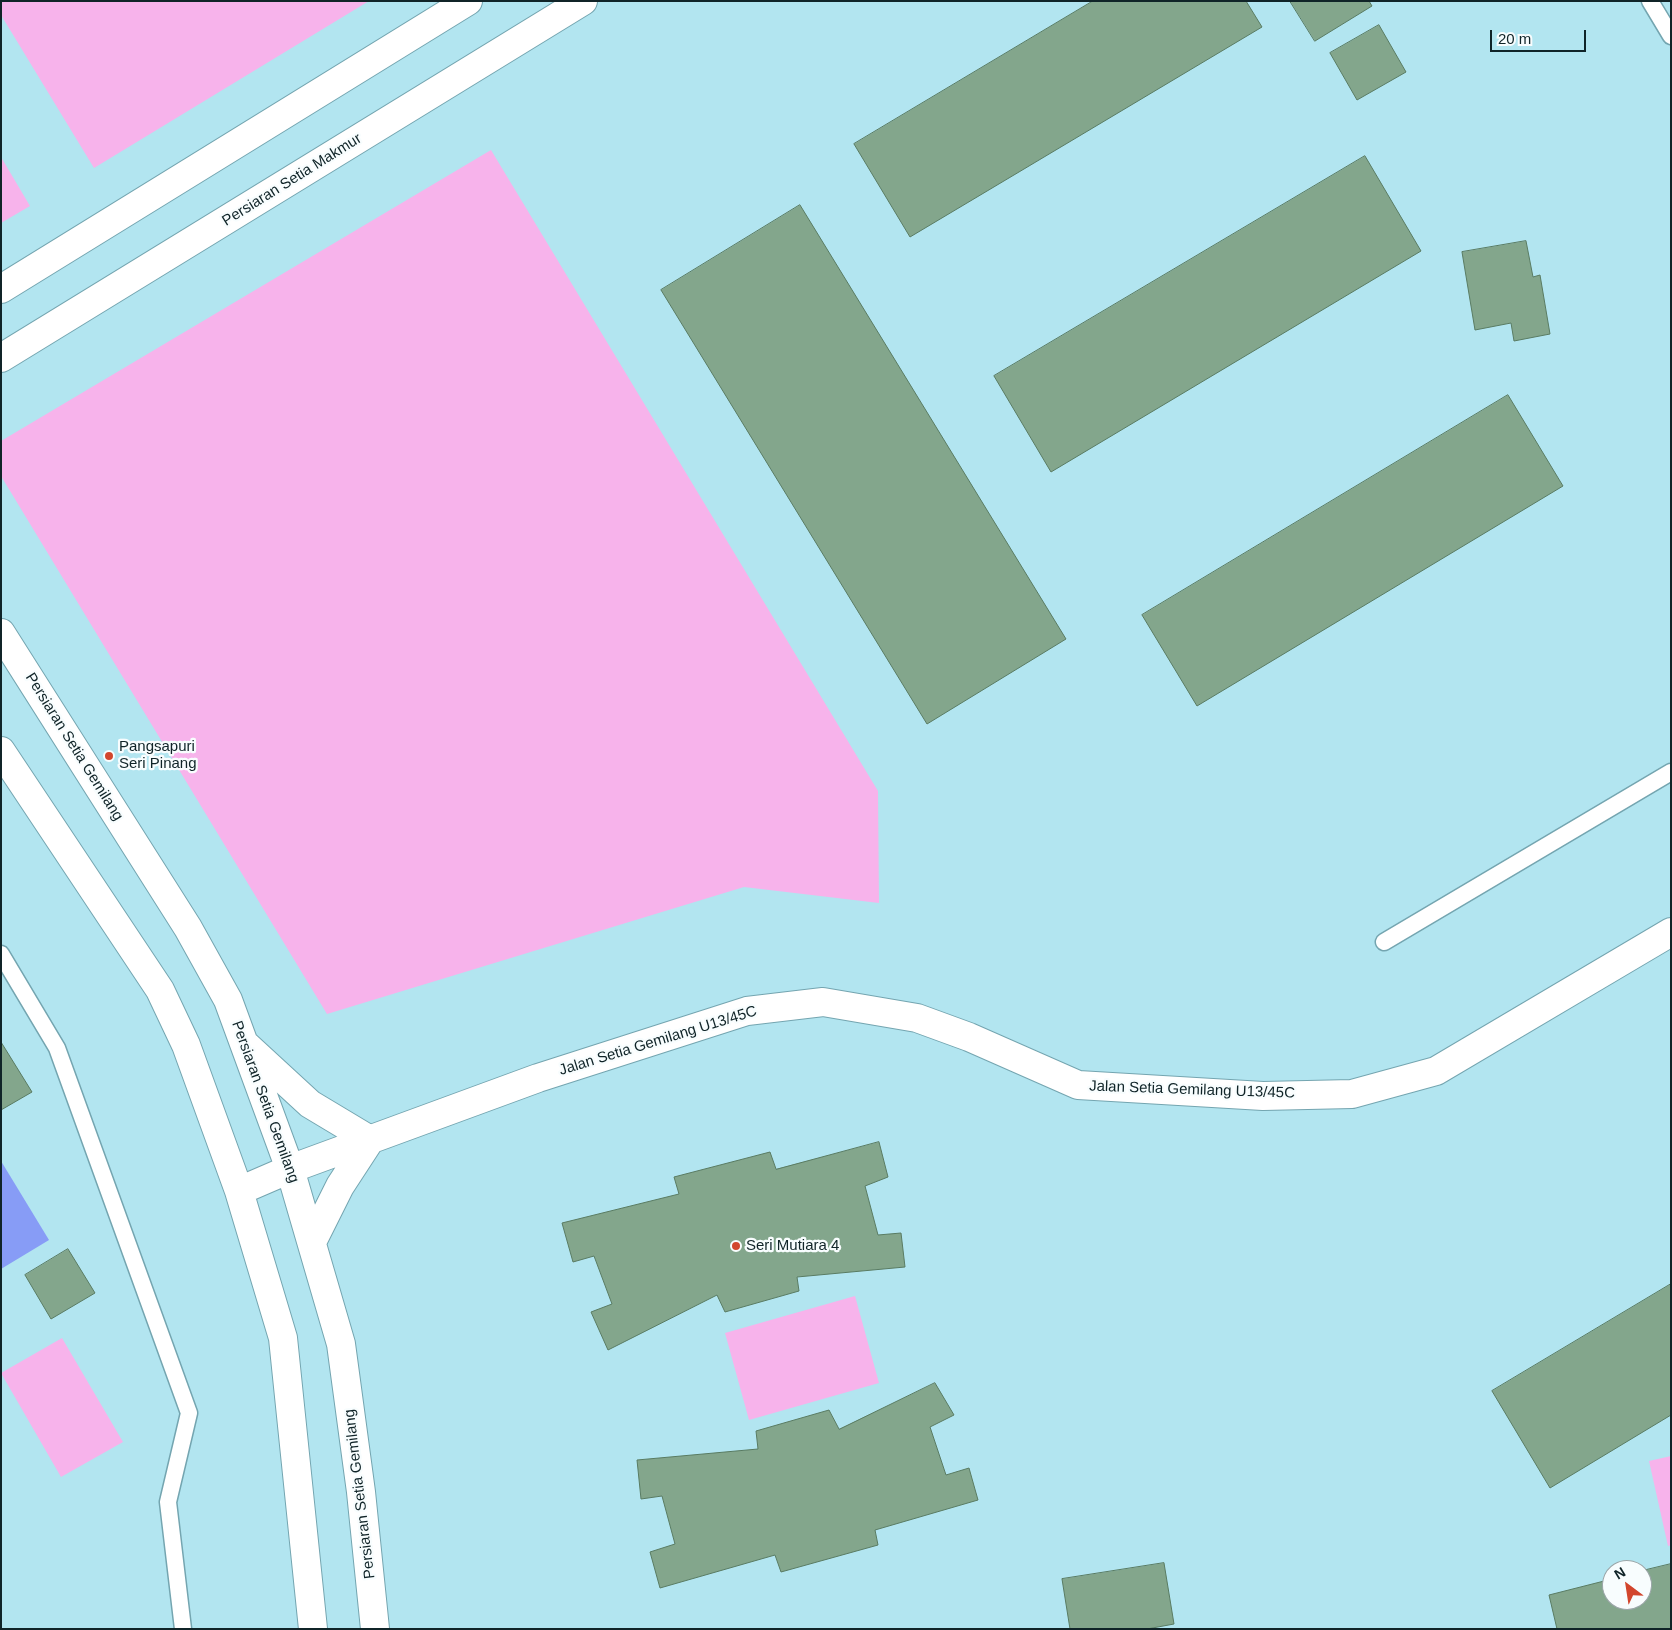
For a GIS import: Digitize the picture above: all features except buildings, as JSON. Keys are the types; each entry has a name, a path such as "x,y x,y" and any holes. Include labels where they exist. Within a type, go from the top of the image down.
{"street":[{"path":"1,289 468,1"},
{"name":"Persiaran Setia Makmur","path":"1,358 583,1"},
{"name":"Persiaran Setia Gemilang","path":"1,633 188,928 228,1000 290,1169 341,1344 361,1492 375,1629"},
{"path":"1,751 160,990 186,1045 239,1191 283,1338 313,1629"},
{"name":"Jalan Setia Gemilang U13/45C","path":"239,1191 290,1169 538,1078 747,1011 823,1002 917,1018 969,1037 1078,1085 1263,1096 1352,1094 1436,1071 1671,932"},
{"path":"244,1043 310,1104 370,1140 340,1186 312,1242"}],"lane":[{"path":"1650,1 1671,36"},
{"path":"1384,942 1671,772"},
{"path":"1,954 58,1048 189,1413 168,1502 183,1629"}],"shaded area":[{"path":"1,1 369,1 94,168 1,15"},
{"path":"491,150 878,791 879,903 744,887 327,1014 1,476 1,441"},
{"path":"1,157 30,206 1,223"},
{"path":"855,1296 879,1383 749,1420 725,1333"},
{"path":"62,1338 123,1442 61,1477 1,1373"},
{"path":"1671,1456 1671,1545 1668,1546 1649,1461"}],"water":[{"path":"1,1161 49,1240 1,1269"}],"place":[{"name":"Pangsapuri Seri Pinang","path":"109,756"},
{"name":"Seri Mutiara 4","path":"736,1246"}]}
